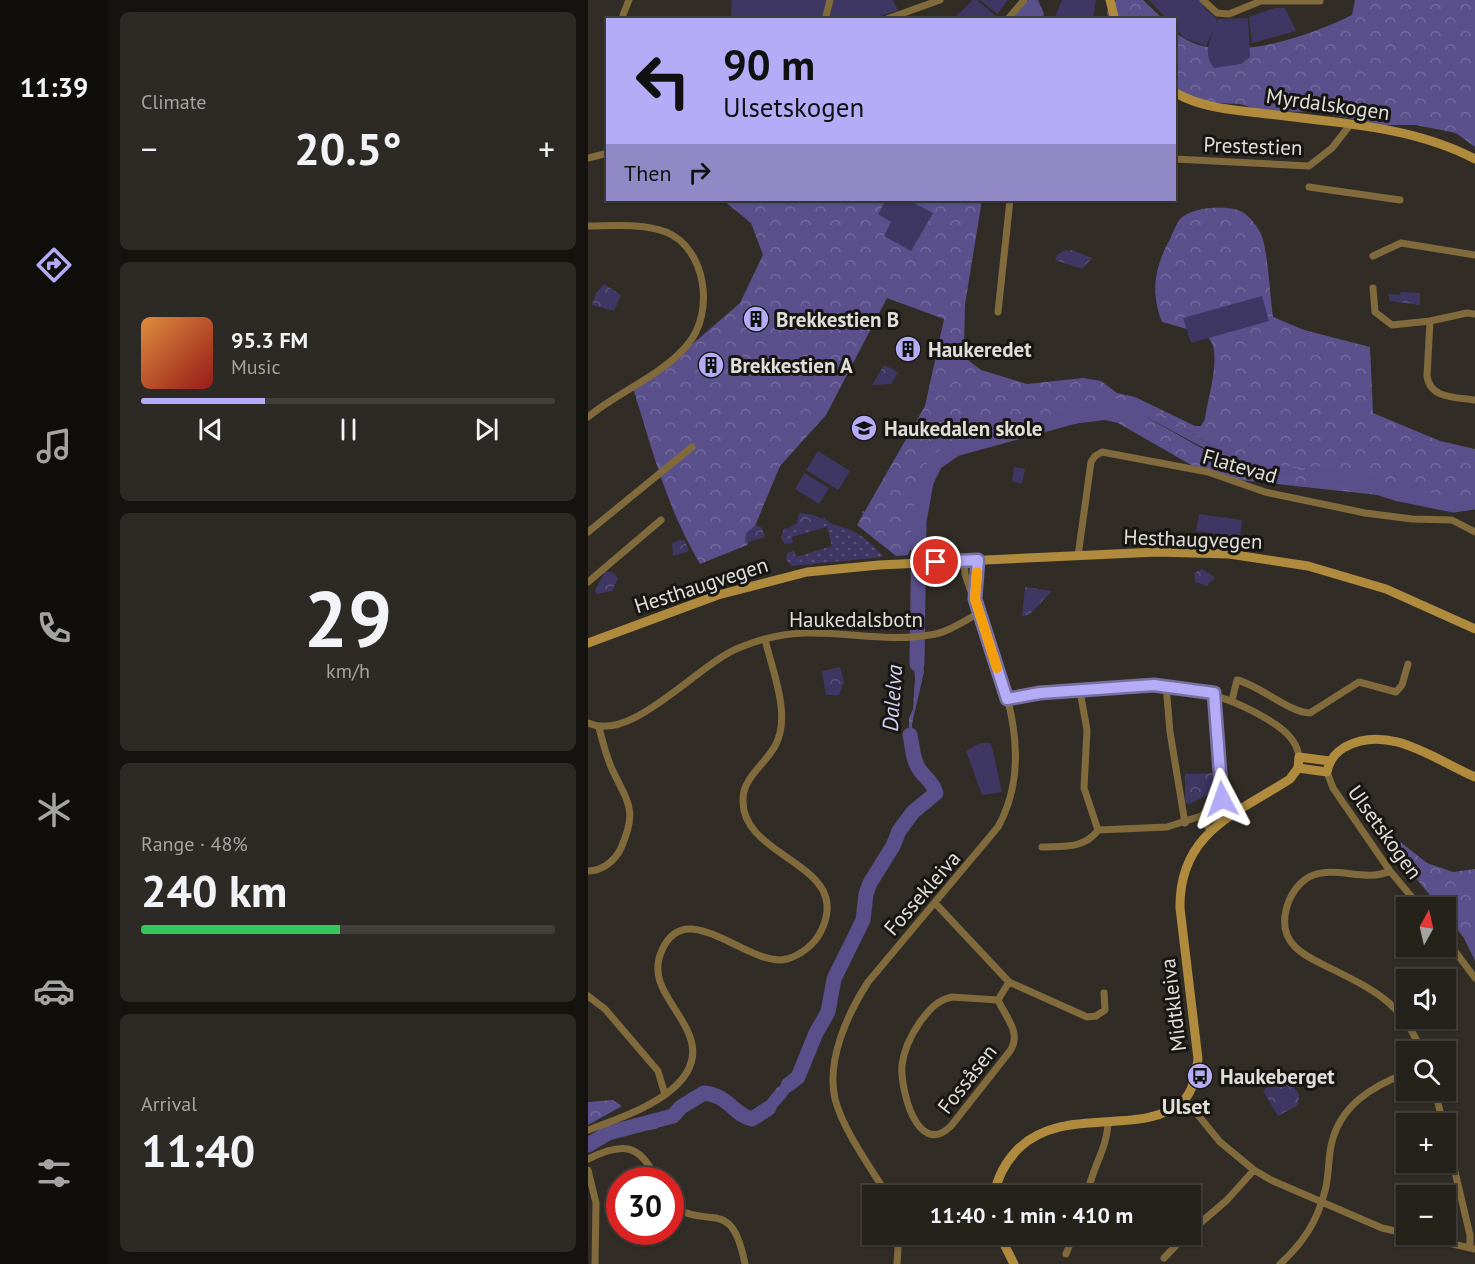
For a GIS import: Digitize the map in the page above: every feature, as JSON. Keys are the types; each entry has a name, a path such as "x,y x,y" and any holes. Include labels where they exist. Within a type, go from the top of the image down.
{"main road":[{"path":"1110,0 1114,18"},
{"name":"Myrdalskogen","path":"1176,93 1214,107 1422,137 1475,159"},
{"name":"Hesthaugvegen","path":"588,643 760,582 830,569 932,562 1167,552 1229,554 1308,566 1386,589 1475,629"},
{"path":"1330,761 1299,757 1298,768 1327,772 1330,761 1341,750 1358,741 1388,739 1475,777"},
{"name":"Midtkleiva","path":"1185,1100 1194,1081 1198,1059 1180,894 1188,862 1210,830 1290,779 1298,768"},
{"path":"998,1185 1006,1164 1030,1139 1055,1127 1156,1114 1185,1100"},
{"path":"1004,1245 1014,1264"}],"street":[{"path":"623,15 629,0"},
{"path":"826,18 830,0"},
{"path":"890,18 940,0"},
{"path":"1009,18 1024,0"},
{"path":"1203,0 1216,13 1229,14 1261,0 1320,1"},
{"name":"Prestestien","path":"1176,159 1309,166 1332,148 1350,125"},
{"path":"588,158 606,154"},
{"name":"Prestestien","path":"1309,187 1400,200"},
{"path":"998,312 1010,201"},
{"path":"588,226 640,227 669,233 678,239 690,253 702,279 704,295 697,328 690,342 674,359 588,417"},
{"path":"1373,256 1401,243 1475,255"},
{"path":"1373,288 1375,312 1392,325 1430,321 1467,313 1475,314"},
{"path":"1430,321 1428,384 1434,391 1443,395 1475,400"},
{"path":"588,532 692,447"},
{"name":"Flatevad","path":"1078,556 1091,462 1102,452 1208,472 1266,492 1365,513 1412,519 1452,520 1475,532"},
{"path":"588,582 661,520"},
{"name":"Fossekleiva","path":"975,599 978,560"},
{"name":"Fossekleiva","path":"882,1185 838,1107 833,1088 834,1071 844,1030 861,992 992,837 1010,801 1016,757 1007,699 965,574 964,561"},
{"name":"Haukedalsbotn","path":"599,728 649,710 714,659 734,649 765,639 809,633 925,636 940,633 979,613"},
{"name":"Haukedalsbotn","path":"665,1095 687,1073 692,1047 689,1032 662,989 657,976 660,953 670,939 685,931 704,930 723,937 755,956 784,960 802,952 815,941 824,924 825,904 819,883 804,868 758,836 747,818 742,799 754,773 774,748 780,731 780,705 765,639"},
{"path":"1232,700 1238,680 1254,685 1300,711 1310,712 1359,682 1396,692 1402,685 1408,664"},
{"path":"1007,699 1040,693 1166,685 1214,693 1232,700 1287,733 1296,745 1299,757"},
{"path":"1166,685 1170,732 1185,823"},
{"path":"1080,691 1087,730 1084,788 1098,831"},
{"path":"1042,847 1078,845 1089,840 1098,831 1185,823 1217,805 1222,797 1214,693"},
{"path":"588,723 599,728 609,762 626,792 630,820 619,854 601,868 588,871"},
{"name":"Ulsetskogen","path":"1327,772 1333,788 1390,872 1412,897"},
{"path":"1201,816 1210,830"},
{"path":"1390,872 1375,876 1329,873 1310,877 1294,891 1288,901 1283,919 1289,942 1301,954 1362,984 1390,1004 1411,1027 1417,1041"},
{"path":"935,903 1009,982 1088,1017 1096,1016 1105,1010 1104,993"},
{"path":"1456,952 1475,978"},
{"path":"998,1000 1009,982"},
{"path":"588,996 604,1009 658,1071 665,1095 641,1109 588,1130"},
{"name":"Fossåsen","path":"962,997 998,1000 1014,1032 1012,1048 951,1126 939,1134 927,1132 914,1118 902,1081 902,1062 911,1038 922,1019 942,1000 962,997"},
{"path":"1280,1264 1309,1232 1321,1204 1333,1138 1346,1113 1363,1095 1396,1078"},
{"path":"1185,1100 1220,1142 1254,1170 1321,1204 1387,1230 1473,1249 1455,1173"},
{"path":"1089,1185 1092,1171 1107,1139 1108,1121"},
{"path":"588,1159 615,1148 634,1151 646,1160 650,1167"},
{"path":"588,1170 596,1203 595,1264"},
{"path":"1201,1222 1227,1200 1254,1170"},
{"path":"684,1212 716,1218 731,1224 737,1235 745,1264"},
{"path":"897,1263 898,1245"},
{"path":"1066,1254 1070,1245"},
{"path":"1164,1258 1176,1245"}],"green space":[{"path":"732,0 828,0 820,18 731,18"},
{"path":"832,0 893,0 898,10 875,18 828,18"},
{"path":"973,0 977,0 998,18 954,18"},
{"path":"980,0 1008,0 997,14"},
{"path":"1029,0 1038,0 1044,14 1043,18 1004,18"},
{"path":"1062,0 1096,0 1093,18 1054,18"},
{"path":"1117,0 1143,0 1162,18 1110,18 1107,13 1109,3"},
{"path":"1149,0 1201,0 1205,8 1217,19 1215,25 1218,19 1248,18 1250,57 1241,64 1214,68 1208,53 1215,27 1206,46 1184,38 1176,28 1176,18 1166,18"},
{"path":"1355,0 1475,0 1475,147 1456,133 1416,125 1382,125 1317,112 1263,111 1240,104 1200,102 1176,93 1176,32 1192,42 1213,48 1237,49 1287,40 1352,15"},
{"path":"1275,8 1285,8 1296,31 1252,43 1249,17"},
{"path":"724,201 982,201 965,304 964,348 968,360 981,370 1027,384 1083,378 1101,381 1117,393 1135,397 1195,426 1201,426 1205,419 1213,375 1212,343 1207,337 1162,322 1156,300 1156,279 1161,259 1180,219 1192,212 1208,208 1238,210 1245,213 1253,222 1263,239 1273,317 1304,330 1370,347 1373,413 1440,441 1475,449 1475,495 1452,503 1384,485 1378,495 1212,477 1118,423 1105,420 960,445 941,455 928,466 921,479 914,539 908,555 896,556 857,525 925,406 944,319 887,298 826,415 780,466 747,545 700,564 669,500 633,388 667,366 740,303 763,255 751,223","holes":["1126,403 1155,409 1210,445 1243,460 1205,450 1137,412 1124,410","1247,462 1329,475 1255,474"]},
{"path":"885,201 910,201 933,213 911,251 884,236 891,222 878,214"},
{"path":"1072,250 1092,258 1082,269 1055,260 1057,255 1063,251"},
{"path":"604,284 621,295 614,311 592,305 596,293"},
{"path":"1401,292 1420,293 1420,305 1390,301 1388,294 1400,295"},
{"path":"1262,296 1269,321 1191,343 1183,318"},
{"path":"884,365 898,372 891,384 872,385"},
{"path":"818,451 850,471 838,490 806,470"},
{"path":"1014,467 1025,469 1022,484 1012,481"},
{"path":"804,473 829,488 819,504 795,489"},
{"path":"799,513 823,519 807,529 788,528 797,523"},
{"path":"1199,514 1242,520 1240,537 1196,531"},
{"path":"824,517 833,524 860,535 884,557 791,566 786,559 787,553 794,551 796,557 832,546 827,527 792,537 793,543 785,544 781,538 784,528 794,530 819,522"},
{"path":"756,525 762,528 765,537 745,543 746,533"},
{"path":"685,541 689,551 673,556 672,543"},
{"path":"1202,569 1215,577 1207,586 1195,582 1194,573"},
{"path":"605,572 612,572 618,578 612,591 597,594 595,590"},
{"path":"1025,587 1052,591 1029,615 1022,616"},
{"path":"840,667 844,682 839,695 826,695 822,671"},
{"path":"980,743 991,743 1002,792 982,795 966,751"},
{"path":"1212,773 1214,792 1189,804 1185,803 1185,774"},
{"path":"1357,808 1427,863 1453,872 1475,869 1475,961 1464,938 1456,928 1456,897 1432,897"},
{"path":"1282,1073 1299,1094 1298,1105 1278,1116 1263,1091"},
{"path":"613,1100 622,1106 588,1125 588,1102"}],"water":[{"path":"1126,403 1155,409 1210,445 1243,460 1249,472 1137,412 1123,410"},
{"path":"1246,461 1323,470 1330,476 1255,474 1251,473"},
{"path":"912,645 920,645 924,672 912,724 914,756 909,753 909,718 913,709 915,678"},
{"path":"801,1071 801,1076 774,1110 760,1118 752,1119 777,1088"},
{"path":"658,1115 673,1116 656,1129 647,1130 642,1126"}],"waterway":[{"name":"Dalelva","path":"917,664 919,522 926,482 935,463 955,449 1068,418 1118,406 1143,411"},
{"path":"1311,474 1340,475 1399,494 1453,505 1475,502"},
{"path":"863,512 907,542 914,553 919,554"},
{"name":"Dalelva","path":"788,1085 798,1077 816,1033 828,1012 834,979 863,920 866,894 870,883 893,846 899,831 913,812 936,793 917,765 910,735"},
{"name":"Dalelva","path":"588,1145 608,1133 673,1116 681,1107 704,1093 720,1097 739,1113 752,1119 769,1108"}],"slow traffic":[{"path":"977,572 975,599 997,668"}],"place":[{"name":"Brekkestien B","path":"756,319"},
{"name":"Haukeredet","path":"908,349"},
{"name":"Brekkestien A","path":"711,365"},
{"name":"Haukedalen skole","path":"864,428"},
{"name":"Haukeberget","path":"1200,1076"}],"district":[{"name":"Ulset","path":"1186,1106"}],"route":[{"path":"936,562 978,560 975,599 1007,699 1040,693 1154,685 1214,693 1222,799"}]}
